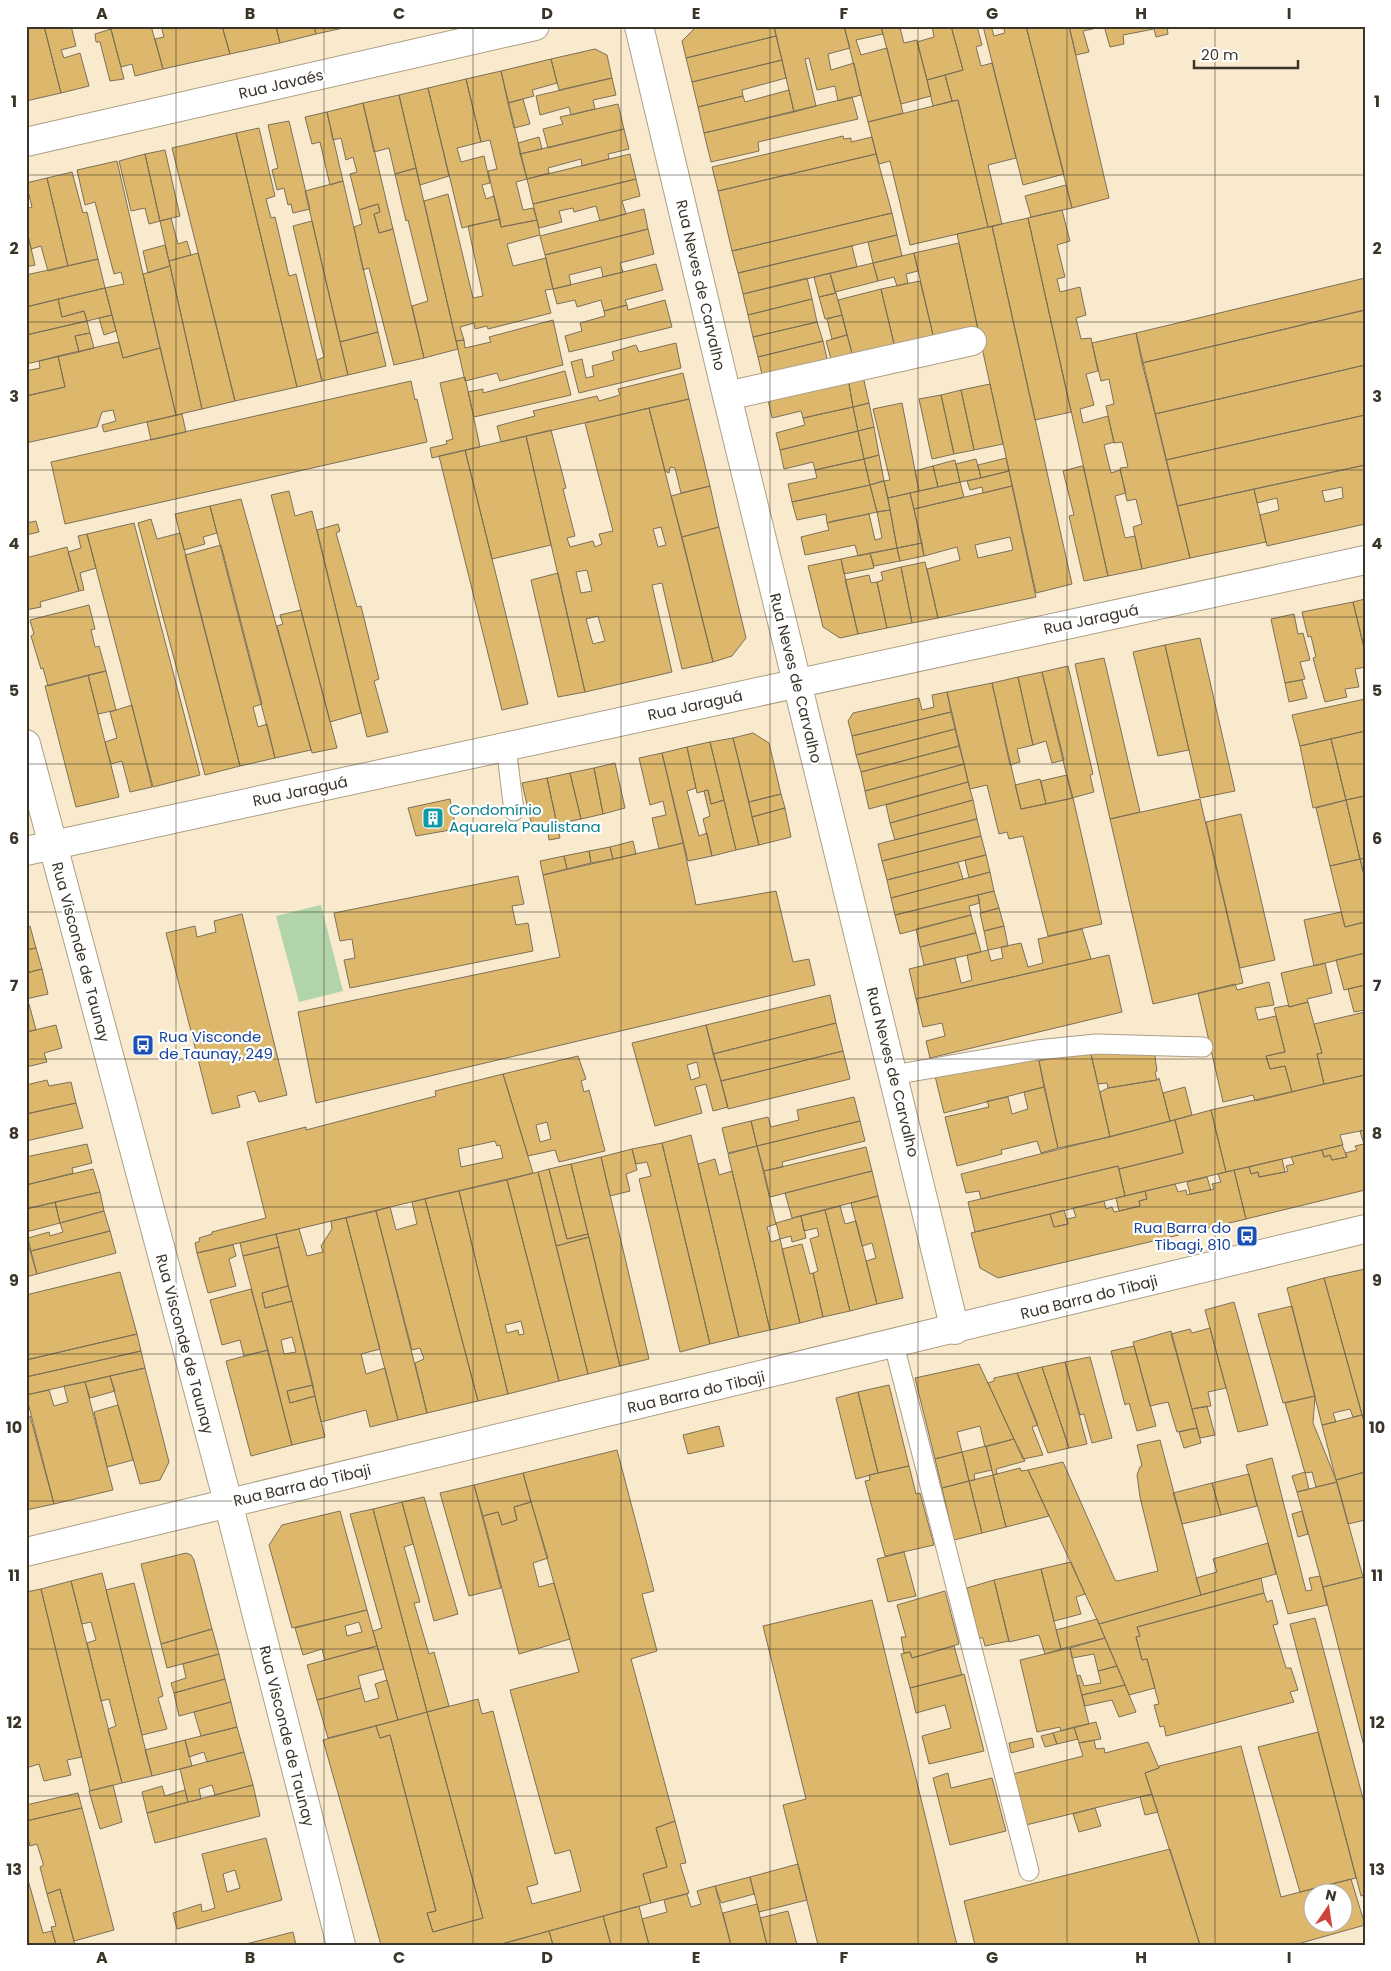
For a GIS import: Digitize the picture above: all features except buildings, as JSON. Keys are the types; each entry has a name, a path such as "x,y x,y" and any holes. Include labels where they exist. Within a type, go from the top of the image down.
{"street":[{"name":"Rua Javaés","path":"26,142 535,26"},
{"name":"Rua Neves de Carvalho","path":"639,26 727,396 955,1330"},
{"path":"727,396 972,341"},
{"name":"Rua Jaraguá","path":"26,851 1365,560"},
{"name":"Rua Visconde de Taunay","path":"26,744 228,1502 341,1945"},
{"name":"Rua Barra do Tibaji","path":"26,1552 228,1502 894,1345 1365,1229"}],"lane":[{"path":"506,746 514,811"},
{"path":"894,1075 1037,1050 1096,1044 1203,1047"},
{"path":"894,1345 1029,1871"}],"green space":[{"path":"321,905 343,991 299,1002 276,916"}],"place":[{"name":"Condomínio Aquarela Paulistana","path":"433,818"},
{"name":"Rua Visconde de Taunay, 249","path":"143,1045"},
{"name":"Rua Barra do Tibagi, 810","path":"1247,1236"}]}
